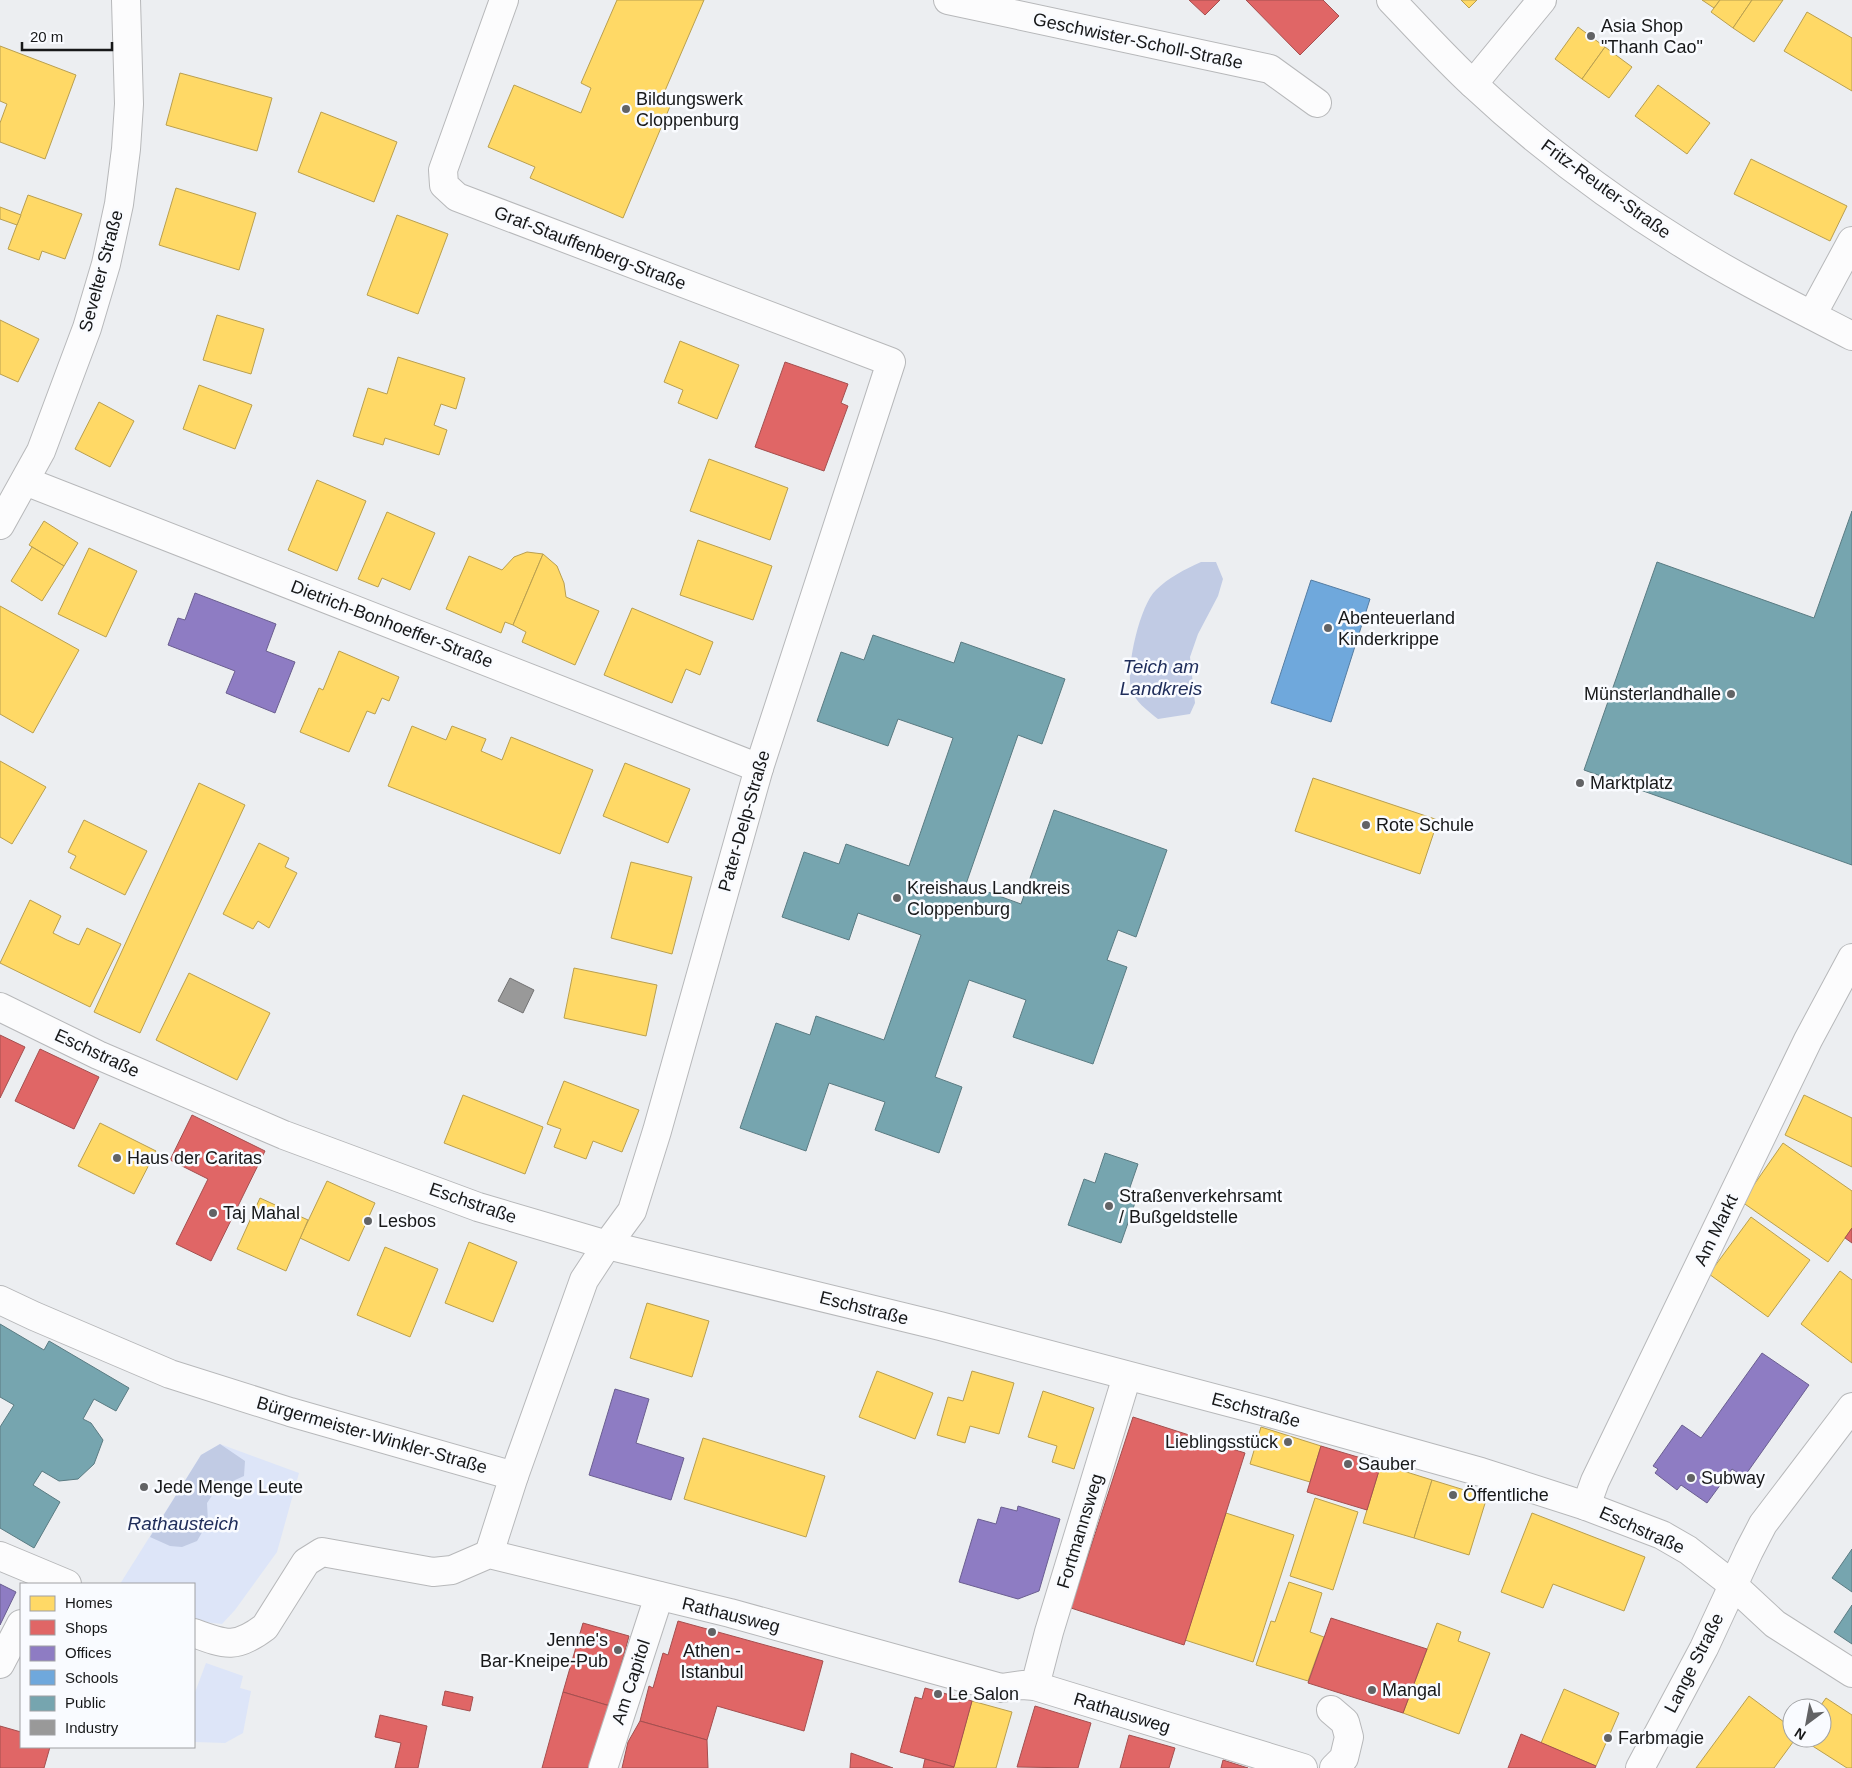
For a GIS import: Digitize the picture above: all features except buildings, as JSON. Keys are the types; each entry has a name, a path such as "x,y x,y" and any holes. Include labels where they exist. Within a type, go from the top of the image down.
{"street":[{"name":"Sevelter Straße","path":"0,525 41,451 87,328 106,264 119,204 126,149 129,104 126,0"},
{"name":"Graf-Stauffenberg-Straße","path":"504,0 443,170 444,185 457,197 891,362 880,394"},
{"name":"Geschwister-Scholl-Straße","path":"948,0 1270,69 1317,103"},
{"name":"Fritz-Reuter-Straße","path":"1391,0 1473,84 1539,142 1622,203 1680,242 1852,336"},
{"path":"1473,84 1542,0"},
{"path":"1812,315 1852,241"},
{"name":"Pater-Delp-Straße","path":"607,1245 632,1211 657,1131 759,768 880,394"},
{"name":"Dietrich-Bonhoeffer-Straße","path":"25,481 759,768"},
{"name":"Am Markt","path":"1586,1506 1595,1481 1803,1049 1852,958"},
{"name":"Eschstraße","path":"0,1007 98,1055 291,1138 478,1207 607,1245 940,1326 1383,1444 1540,1490 1586,1506 1662,1535 1688,1550 1733,1585 1775,1624 1852,1673"},
{"path":"195,1633 219,1643 233,1644 255,1634 264,1627 306,1562 322,1552 433,1572 452,1570 489,1554 514,1476 584,1280 607,1245"},
{"name":"Bürgermeister-Winkler-Straße","path":"0,1300 170,1374 290,1412 514,1476"},
{"name":"Fortmannsweg","path":"1035,1686 1049,1632 1127,1376"},
{"name":"Lange Straße","path":"1640,1768 1704,1648 1749,1551 1770,1513 1852,1407"},
{"name":"Rathausweg","path":"489,1554 730,1614 1001,1688 1022,1685 1035,1686 1304,1768"},
{"path":"0,1556 52,1582"},
{"name":"Am Capitol","path":"603,1768 658,1596"},
{"path":"0,1664 20,1626"},
{"path":"1331,1710 1345,1722 1349,1737 1344,1758 1334,1768"}],"shaded area":[{"path":"220,1444 299,1473 277,1552 235,1610 222,1624 195,1621 195,1583 121,1583 201,1455"},
{"path":"206,1663 243,1676 240,1688 251,1691 243,1733 225,1743 195,1742 195,1692"}],"water":[{"name":"Teich am Landkreis","path":"1201,562 1216,562 1223,579 1218,596 1198,634 1190,657 1195,703 1190,714 1158,719 1138,701 1131,688 1132,651 1136,636 1145,609 1156,590 1177,574"},
{"name":"Rathausteich","path":"220,1444 245,1461 244,1476 217,1488 207,1503 208,1522 197,1541 182,1547 170,1546 150,1537 201,1455"}],"place":[{"name":"Asia Shop \"Thanh Cao\"","path":"1591,36"},
{"name":"Bildungswerk Cloppenburg","path":"626,109"},
{"name":"Abenteuerland Kinderkrippe","path":"1328,628"},
{"name":"Münsterlandhalle","path":"1731,694"},
{"name":"Marktplatz","path":"1580,783"},
{"name":"Rote Schule","path":"1366,825"},
{"name":"Kreishaus Landkreis Cloppenburg","path":"897,898"},
{"name":"Haus der Caritas","path":"117,1158"},
{"name":"Straßenverkehrsamt / Bußgeldstelle","path":"1109,1206"},
{"name":"Taj Mahal","path":"213,1213"},
{"name":"Lesbos","path":"368,1221"},
{"name":"Lieblingsstück","path":"1288,1442"},
{"name":"Sauber","path":"1348,1464"},
{"name":"Subway","path":"1691,1478"},
{"name":"Jede Menge Leute","path":"144,1487"},
{"name":"Öffentliche","path":"1453,1495"},
{"name":"Athen - Istanbul","path":"712,1632"},
{"name":"Jenne's Bar-Kneipe-Pub","path":"618,1650"},
{"name":"Mangal","path":"1372,1690"},
{"name":"Le Salon","path":"938,1694"},
{"name":"Farbmagie","path":"1608,1738"}]}
